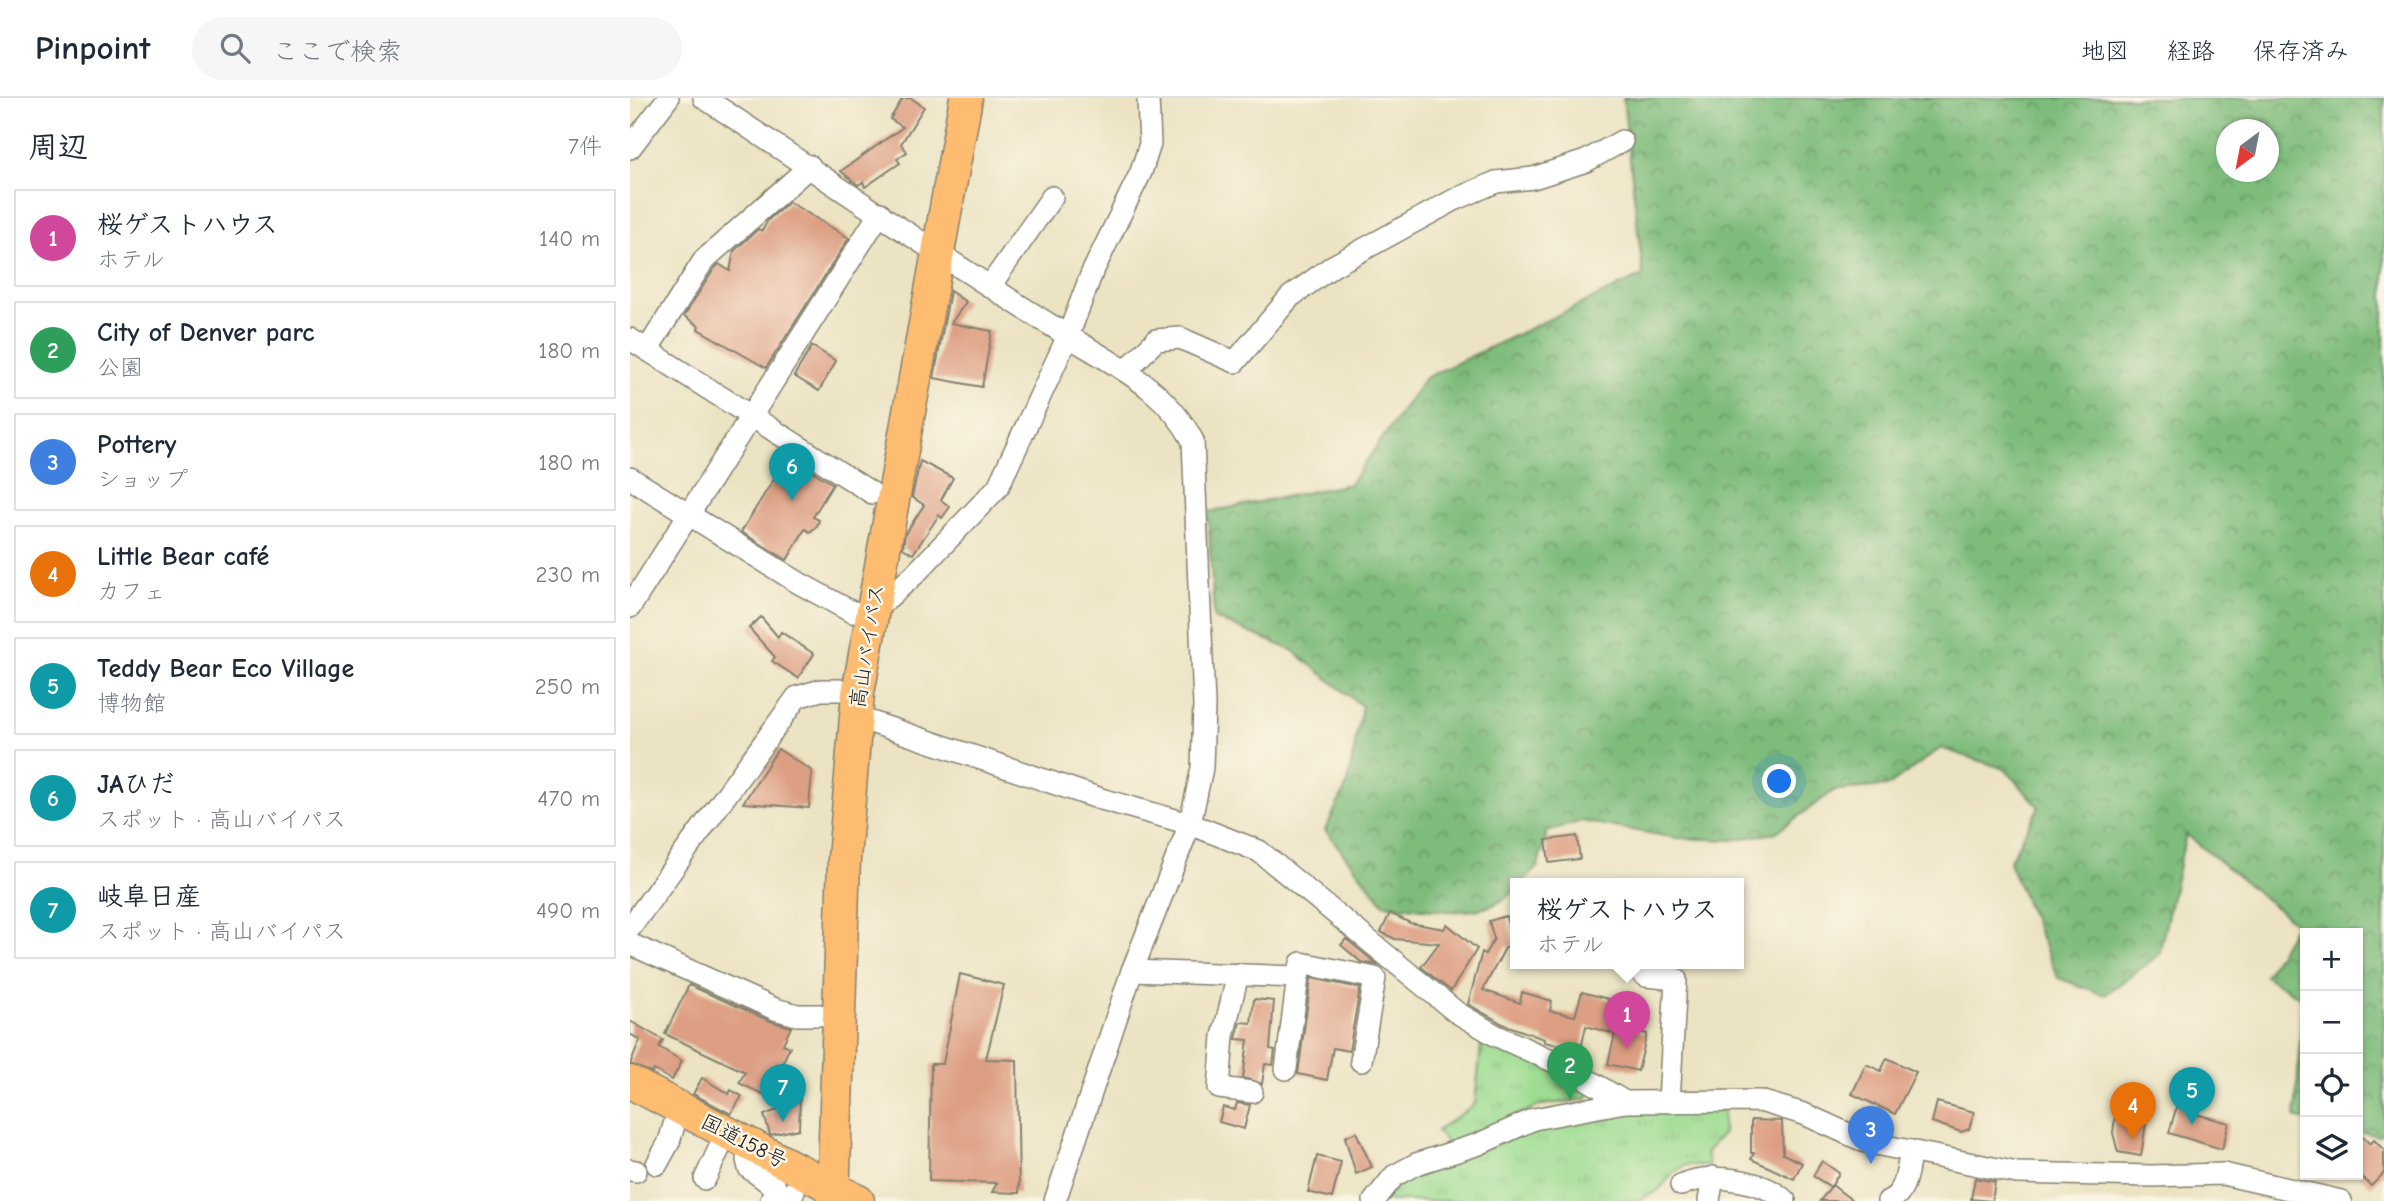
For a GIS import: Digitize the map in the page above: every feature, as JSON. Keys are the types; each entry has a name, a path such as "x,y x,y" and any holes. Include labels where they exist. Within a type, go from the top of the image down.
{"highway":[{"name":"高山バイパス","path":"820,1194 820,1016 825,858 861,612 928,247 946,98"},
{"name":"高山バイパス","path":"861,612 872,493 928,247 966,98"},
{"name":"高山バイパス","path":"820,1194 844,859 848,704"},
{"name":"国道158号","path":"630,1082 740,1139 820,1194"}],"street":[{"path":"630,149 668,98"},
{"path":"704,98 928,247 1127,370 1167,403 1181,419 1193,441 1204,705 1202,768 1190,824 1132,971 1055,1201"},
{"path":"630,478 688,515 861,612 914,575 998,487 1068,336 1091,275 1142,172 1150,144 1148,98"},
{"path":"1127,370 1156,340 1180,338 1234,362 1290,297 1333,266 1454,200 1496,182 1533,178 1586,161 1622,141"},
{"path":"810,166 704,260 639,345 872,493"},
{"path":"990,286 1052,197"},
{"path":"630,607 880,213"},
{"path":"630,928 797,697 821,690 848,704 1101,799 1190,824 1259,851 1456,1012 1495,1035 1568,1068 1625,1102"},
{"path":"630,944 775,1009 797,1015 820,1016"},
{"path":"1286,1069 1301,963 1375,978 1361,1061"},
{"path":"1637,969 1646,976 1676,979 1669,1102"},
{"path":"1132,971 1298,977"},
{"path":"1238,974 1223,1036 1219,1088 1252,1092"},
{"path":"1374,1201 1394,1176 1416,1164 1479,1144 1534,1119 1625,1102 1760,1101 1804,1114 1866,1142 2017,1173 2151,1176 2223,1174 2341,1201"},
{"path":"641,1169 669,1142 679,1108"},
{"path":"705,1179 740,1139"},
{"path":"740,1139 750,1168 775,1187 771,1201"},
{"path":"1888,1201 1895,1198 1903,1187 1912,1151"},
{"path":"1681,1185 1697,1177 1713,1177 1758,1186 1778,1194 1785,1201"},
{"path":"1709,1201 1713,1177"},
{"path":"2281,1186 2306,1201"}],"green space":[{"path":"1623,98 2384,98 2384,1133 2377,1136 2363,1132 2363,928 2300,928 2300,997 2265,976 2296,924 2186,834 2159,955 2105,995 2058,978 2009,862 2039,807 2005,769 1941,748 1888,786 1835,790 1775,833 1732,840 1676,838 1581,821 1547,832 1538,866 1527,878 1510,878 1510,894 1502,901 1487,907 1452,911 1384,904 1325,830 1348,783 1362,706 1292,650 1214,618 1208,512 1350,484 1425,378 1643,275"},
{"path":"1482,1037 1591,1089 1586,1099 1541,1105 1448,1145 1437,1131 1475,1104"},
{"path":"2300,1043 2300,1118 2295,1117"},
{"path":"1723,1105 1723,1133 1706,1153 1709,1165 1685,1165 1673,1173 1659,1190 1637,1201 1384,1201 1399,1183 1414,1174 1532,1130 1627,1113"}],"building":[{"path":"903,98 911,98 924,107 901,144 907,152 897,159 900,163 865,187 863,182 858,185 841,171 903,127 890,119"},
{"path":"789,202 849,238 766,368 698,329 699,326 684,316 714,269 719,264 730,271 734,251 758,229 762,231 768,220"},
{"path":"950,291 966,302 951,323 992,331 982,387 934,378"},
{"path":"812,346 836,361 819,391 794,376"},
{"path":"788,456 833,484 813,517 819,520 817,526 810,532 805,529 787,560 741,532"},
{"path":"920,461 953,478 941,500 950,507 942,518 939,515 913,554 903,548 905,534 924,505 912,497"},
{"path":"761,617 778,637 781,632 814,654 798,678 772,661 775,657 749,628"},
{"path":"778,749 812,771 809,808 743,803"},
{"path":"1577,836 1580,859 1549,863 1546,840"},
{"path":"1390,913 1410,923 1444,929 1447,924 1477,949 1451,991 1421,967 1439,943 1395,939 1381,932"},
{"path":"1506,916 1510,946 1505,948 1483,990 1520,1003 1522,992 1552,1001 1550,1011 1575,1016 1582,992 1623,1003 1624,995 1644,1000 1637,1031 1647,1034 1638,1071 1608,1064 1615,1034 1586,1026 1581,1049 1544,1042 1544,1039 1503,1024 1468,1004 1482,952 1485,954 1494,939 1489,921"},
{"path":"1346,939 1378,965 1361,962 1341,945"},
{"path":"960,974 1004,985 986,1059 1017,1060 1019,1193 992,1192 997,1183 929,1181 931,1064 943,1064"},
{"path":"1311,978 1360,988 1349,1051 1333,1048 1327,1080 1298,1074"},
{"path":"689,985 770,1021 791,1027 783,1044 790,1047 767,1096 739,1083 745,1072 665,1034"},
{"path":"1254,999 1274,1001 1270,1049 1275,1050 1273,1065 1265,1064 1262,1084 1243,1078 1248,1040 1236,1039 1240,1022 1251,1023"},
{"path":"630,1021 663,1040 659,1047 682,1061 672,1080 654,1070 652,1073 630,1064 640,1040 630,1034"},
{"path":"1887,1058 1916,1072 1895,1114 1852,1094 1866,1064 1881,1071"},
{"path":"702,1078 729,1094 731,1090 742,1096 731,1114 693,1094"},
{"path":"767,1096 800,1097 799,1129 770,1135 764,1115 788,1106"},
{"path":"1937,1102 1974,1112 1969,1129 1961,1132 1932,1122"},
{"path":"2178,1102 2197,1108 2196,1114 2229,1123 2222,1149 2169,1133"},
{"path":"1237,1103 1250,1105 1244,1129 1219,1122 1223,1107 1235,1110"},
{"path":"2115,1117 2146,1123 2141,1156 2118,1152 2113,1133"},
{"path":"1751,1120 1782,1121 1783,1154 1802,1163 1794,1179 1751,1159 1754,1153 1751,1153"},
{"path":"1356,1132 1372,1167 1356,1174 1345,1137"},
{"path":"2363,1137 2370,1144 2374,1140 2384,1150 2384,1173 2371,1186 2363,1178"},
{"path":"1317,1156 1341,1162 1332,1198 1308,1192"},
{"path":"1822,1161 1839,1173 1831,1187 1813,1176"},
{"path":"1975,1178 1995,1182 1992,1201 1971,1199"},
{"path":"1832,1185 1853,1201 1820,1201"}],"place":[{"name":"JAひだ","path":"792,501"},
{"name":"桜ゲストハウス","path":"1627,1049"},
{"name":"City of Denver parc","path":"1570,1100"},
{"name":"岐阜日産","path":"783,1122"},
{"name":"Teddy Bear Eco Village","path":"2192,1125"},
{"name":"Little Bear café","path":"2133,1140"},
{"name":"Pottery","path":"1871,1164"}]}
